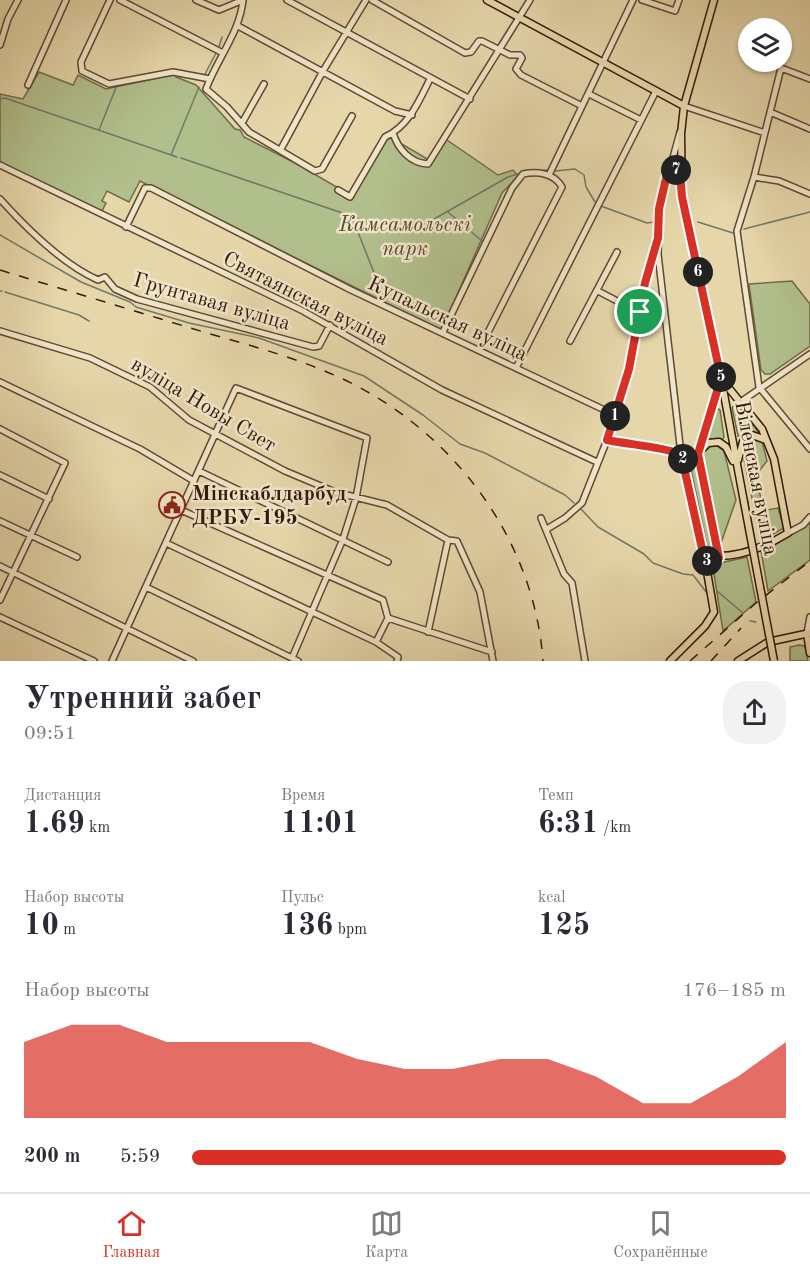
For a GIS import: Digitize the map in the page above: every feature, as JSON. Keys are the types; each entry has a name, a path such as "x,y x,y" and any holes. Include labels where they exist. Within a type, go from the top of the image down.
{"main road":[{"path":"487,0 684,106"},
{"name":"Віленская вуліца","path":"714,0 684,106 680,172 682,197 721,378 774,661"},
{"path":"713,558 762,547 788,533 782,494 766,440 757,423 721,378"},
{"path":"670,661 712,616 713,558 698,454 721,378"},
{"path":"737,468 740,446 744,438 752,435 766,440"},
{"path":"698,454 708,443 719,442 726,447 737,468"},
{"path":"738,661 768,642 809,633 810,653"}],"street":[{"path":"0,45 8,19 18,0"},
{"path":"28,85 66,0"},
{"path":"110,0 81,62 82,71 109,84 173,72 210,79"},
{"path":"120,0 221,52"},
{"path":"132,7 136,0"},
{"path":"196,0 219,10 243,0"},
{"path":"243,0 238,26 221,52 206,89 209,93 227,106 254,135 318,172 322,170 352,116"},
{"path":"287,0 470,99"},
{"path":"281,149 323,71 366,0"},
{"path":"372,0 465,53 471,52 479,41 522,57 516,69 521,75 582,106"},
{"path":"393,134 399,149 421,164 428,164 530,0"},
{"path":"549,176 633,0"},
{"path":"642,0 675,12 679,0"},
{"path":"238,26 395,111 412,115"},
{"path":"810,79 781,68 754,177 737,231 759,387 810,449"},
{"path":"338,190 350,197 385,137 393,134 412,115 430,79"},
{"path":"242,123 264,84"},
{"path":"516,368 656,91"},
{"path":"589,94 641,120"},
{"path":"684,106 765,133"},
{"path":"770,112 810,129"},
{"name":"Віленская вуліца","path":"547,529 565,518 582,503 607,440 629,369 640,312 656,254 659,209 682,125"},
{"name":"Святаянская вуліца","path":"0,165 330,326 442,390 597,462"},
{"path":"668,170 680,172"},
{"path":"442,332 512,188 523,174 534,172 549,176 558,181 562,187 479,350"},
{"path":"754,177 779,181 810,194"},
{"name":"Купальская вуліца","path":"126,227 146,188 150,188 351,290 615,415"},
{"name":"Грунтавая вуліца","path":"0,199 29,228 80,270 98,280 105,277 112,287 137,299 314,347 319,346 330,326"},
{"path":"570,341 617,252"},
{"path":"656,254 681,454 703,553 713,558"},
{"path":"598,291 640,312"},
{"name":"вуліца Новы Свет","path":"0,331 90,358 150,387 189,420 285,471 356,498 387,505 447,540 457,541 480,592 493,661"},
{"path":"739,403 759,387 810,354"},
{"path":"0,382 140,449 194,481"},
{"name":"вуліца Новы Свет","path":"216,435 236,388 367,438 356,498"},
{"path":"0,429 65,463 0,600"},
{"path":"112,661 216,435"},
{"path":"607,440 642,447 669,448 681,454"},
{"path":"199,471 388,562"},
{"path":"0,475 49,500"},
{"path":"146,587 295,660 344,539 356,498"},
{"path":"181,510 383,600 388,618 376,642"},
{"path":"788,533 810,517"},
{"path":"541,518 564,574 572,583 585,661"},
{"path":"0,521 77,557"},
{"path":"428,632 447,540"},
{"path":"166,543 376,642 398,657 397,661"},
{"path":"0,566 193,661"},
{"path":"0,617 94,661"},
{"path":"809,633 810,617"},
{"path":"388,618 492,652"}],"green space":[{"name":"Камсамольскі парк","path":"39,72 73,85 78,75 106,89 176,74 176,77 196,85 235,129 240,130 244,137 352,196 389,136 396,136 400,143 429,160 444,138 498,175 513,170 518,176 502,193 443,327 439,329 140,181 129,202 107,191 102,201 106,203 101,213 0,163 0,94 23,99"},
{"path":"792,281 810,304 810,346 770,374 765,374 761,370 749,284"},
{"path":"736,403 759,433 738,436 732,408"},
{"path":"715,407 720,410 724,437 722,441 712,439 701,444"},
{"path":"751,437 762,441 767,461 756,475 762,504 765,504 767,510 778,508 784,528 761,541 742,450 745,441"},
{"path":"714,444 724,451 736,500 721,543 717,544 702,458 704,450"},
{"path":"695,448 714,549 708,551 687,450"},
{"path":"810,520 810,560 768,591 761,551 798,531"},
{"path":"747,557 756,602 723,631 714,574 720,563"},
{"path":"805,646 808,661 790,661 790,647"}],"waterway":[{"path":"219,47 222,37"},
{"path":"204,76 217,51"},
{"path":"99,130 117,85 144,80"},
{"path":"171,155 199,87"},
{"path":"0,99 5,98 177,157"},
{"path":"181,158 395,231 420,227 508,177 521,173"},
{"path":"555,171 575,169 584,175 586,187 595,202"},
{"path":"532,171 547,170"},
{"path":"601,206 647,223 654,222"},
{"path":"448,212 482,241"},
{"path":"744,229 810,212"},
{"path":"352,217 384,298"},
{"path":"698,222 733,233"},
{"path":"0,235 81,282 130,302 136,307 189,323 259,338 364,376 423,415 460,444 485,453 565,495 574,503"},
{"path":"5,292 79,315 89,321"},
{"path":"581,509 598,527 644,554 653,563 683,574 693,575 707,593"},
{"path":"717,591 743,613"},
{"path":"750,621 756,622"}],"railway":[{"path":"0,270 298,361 334,375 375,396 413,423 448,454 478,490 503,528 523,570 536,615 543,661"},
{"path":"690,661 756,603 810,561"},
{"path":"711,661 741,628"}],"place":[{"name":"Мінскаблдарбуд ДРБУ-195","path":"172,505"}],"route":[{"path":"674,169 680,172 682,197 721,378 700,440 698,454 719,558 707,570 708,556 703,553 688,477 681,454 669,448 642,447 607,440 629,369 640,312 645,283 658,238 659,209 668,170 674,169"}]}
